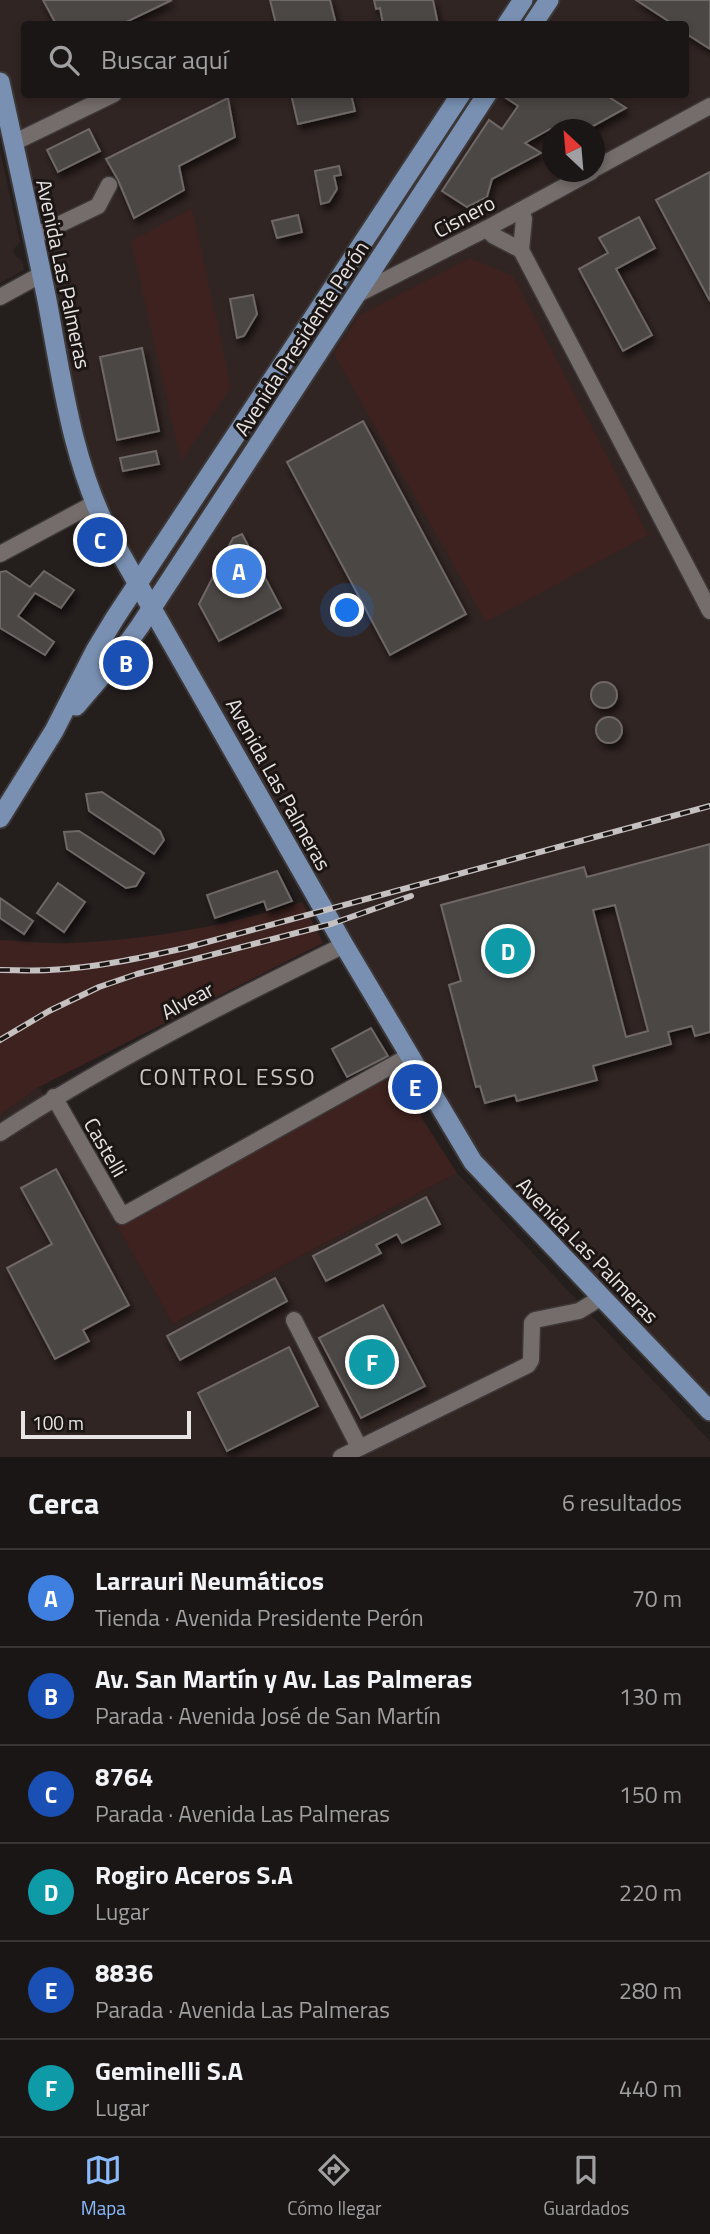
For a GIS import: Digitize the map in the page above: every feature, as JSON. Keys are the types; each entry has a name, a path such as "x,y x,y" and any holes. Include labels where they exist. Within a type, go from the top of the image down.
{"main road":[{"path":"509,21 523,0"},
{"path":"535,21 549,0"},
{"name":"Avenida Las Palmeras","path":"0,82 42,274 72,430 86,481 138,584 344,945 473,1162 710,1411"},
{"name":"Avenida Presidente Perón","path":"54,731 95,651 458,98"},
{"name":"Avenida Presidente Perón","path":"54,731 117,657 152,606 484,98"},
{"path":"0,818 54,731"}],"street":[{"path":"13,143 106,98"},
{"name":"Cisnero","path":"605,163 710,106"},
{"name":"Cisnero","path":"356,295 571,182"},
{"path":"33,237 98,206 109,185"},
{"path":"520,250 524,219 521,210"},
{"path":"486,229 520,250 710,611"},
{"path":"0,297 42,274"},
{"path":"0,554 95,503"},
{"name":"Alvear","path":"0,1133 54,1097 195,1018 344,945"},
{"name":"Castelli","path":"54,1097 122,1216 410,1056"},
{"path":"341,1457 528,1365 531,1360 532,1323 535,1320 579,1311 601,1297"},
{"path":"295,1320 359,1447"}],"shaded area":[{"path":"0,0 710,0 710,1411 493,1184 86,481 0,82"},
{"path":"0,150 20,242 13,250 15,256 22,260 24,270 0,283"},
{"path":"192,209 231,387 181,461 131,241"},
{"path":"470,258 513,276 648,535 486,622 334,354 360,315"},
{"path":"302,902 323,943 39,1087 0,1115 0,940 70,943 158,935 245,918"},
{"path":"393,1073 457,1173 173,1324 117,1226"},
{"path":"39,1087 173,1324 457,1173 710,1441 710,1457 0,1457 0,1115"}],"building":[{"path":"43,0 172,0 128,21 54,21"},
{"path":"270,0 330,0 335,21 275,21"},
{"path":"374,0 433,0 437,21 382,21 380,8 376,9"},
{"path":"636,0 710,0 710,49 689,36 689,21 668,21"},
{"path":"228,98 235,137 179,166 184,190 134,218 106,159"},
{"path":"292,98 352,98 355,111 298,124"},
{"path":"506,98 610,98 626,108 605,120 542,119 542,133 525,143 541,153 492,179 487,197 467,207 442,191 489,120 502,129 518,106"},
{"path":"89,129 100,151 58,172 47,150"},
{"path":"339,166 341,175 334,176 337,189 329,202 321,204 315,171"},
{"path":"710,172 710,301 656,200"},
{"path":"298,215 302,232 277,238 272,221"},
{"path":"639,217 655,248 616,269 652,335 623,351 579,269 608,253 599,238"},
{"path":"253,295 257,314 244,336 237,338 230,299"},
{"path":"142,348 159,431 117,440 100,357"},
{"path":"363,421 466,614 390,655 287,462"},
{"path":"156,451 159,464 123,471 120,458"},
{"path":"242,534 281,608 219,641 199,604 233,538"},
{"path":"6,571 30,587 44,571 74,590 61,608 35,593 18,616 54,642 45,655 0,628 0,572"},
{"path":"604,682 613,686 617,695 613,704 604,708 595,704 591,695 595,686"},
{"path":"609,717 618,721 622,730 618,739 609,743 600,739 596,730 600,721"},
{"path":"102,792 160,831 164,840 154,854 89,811 86,794"},
{"path":"79,831 144,873 136,886 126,888 67,849 64,832"},
{"path":"710,844 710,1032 695,1036 692,1026 668,1032 671,1044 593,1066 597,1080 517,1101 515,1095 485,1103 480,1086 476,1087 449,985 461,981 441,905 584,867 587,877","holes":["615,905 648,1031 626,1037 593,910"]},
{"path":"277,871 292,901 267,910 264,901 215,918 207,895"},
{"path":"58,883 85,902 64,932 37,913"},
{"path":"0,898 33,921 24,934 0,918"},
{"path":"371,1028 388,1056 347,1077 332,1049"},
{"path":"56,1169 129,1305 83,1330 89,1341 55,1359 7,1268 52,1244 21,1188"},
{"path":"426,1197 440,1224 402,1243 397,1234 376,1245 381,1253 326,1281 313,1256"},
{"path":"275,1278 287,1301 180,1360 167,1336"},
{"path":"383,1305 425,1386 361,1418 319,1338"},
{"path":"289,1347 318,1406 227,1451 198,1393"}],"railway":[{"path":"0,970 83,967 185,948 710,806"},
{"path":"0,1040 49,1011 99,987 137,974 331,924 411,896"}],"place":[{"name":"8764","path":"100,540"},
{"name":"Larrauri Neumáticos","path":"239,571"},
{"name":"Av. San Martín y Av. Las Palmeras","path":"126,663"},
{"name":"Rogiro Aceros S.A","path":"508,951"},
{"name":"8836","path":"415,1087"},
{"name":"Geminelli S.A","path":"372,1362"}],"district":[{"name":"CONTROL ESSO","path":"228,1076"}]}
